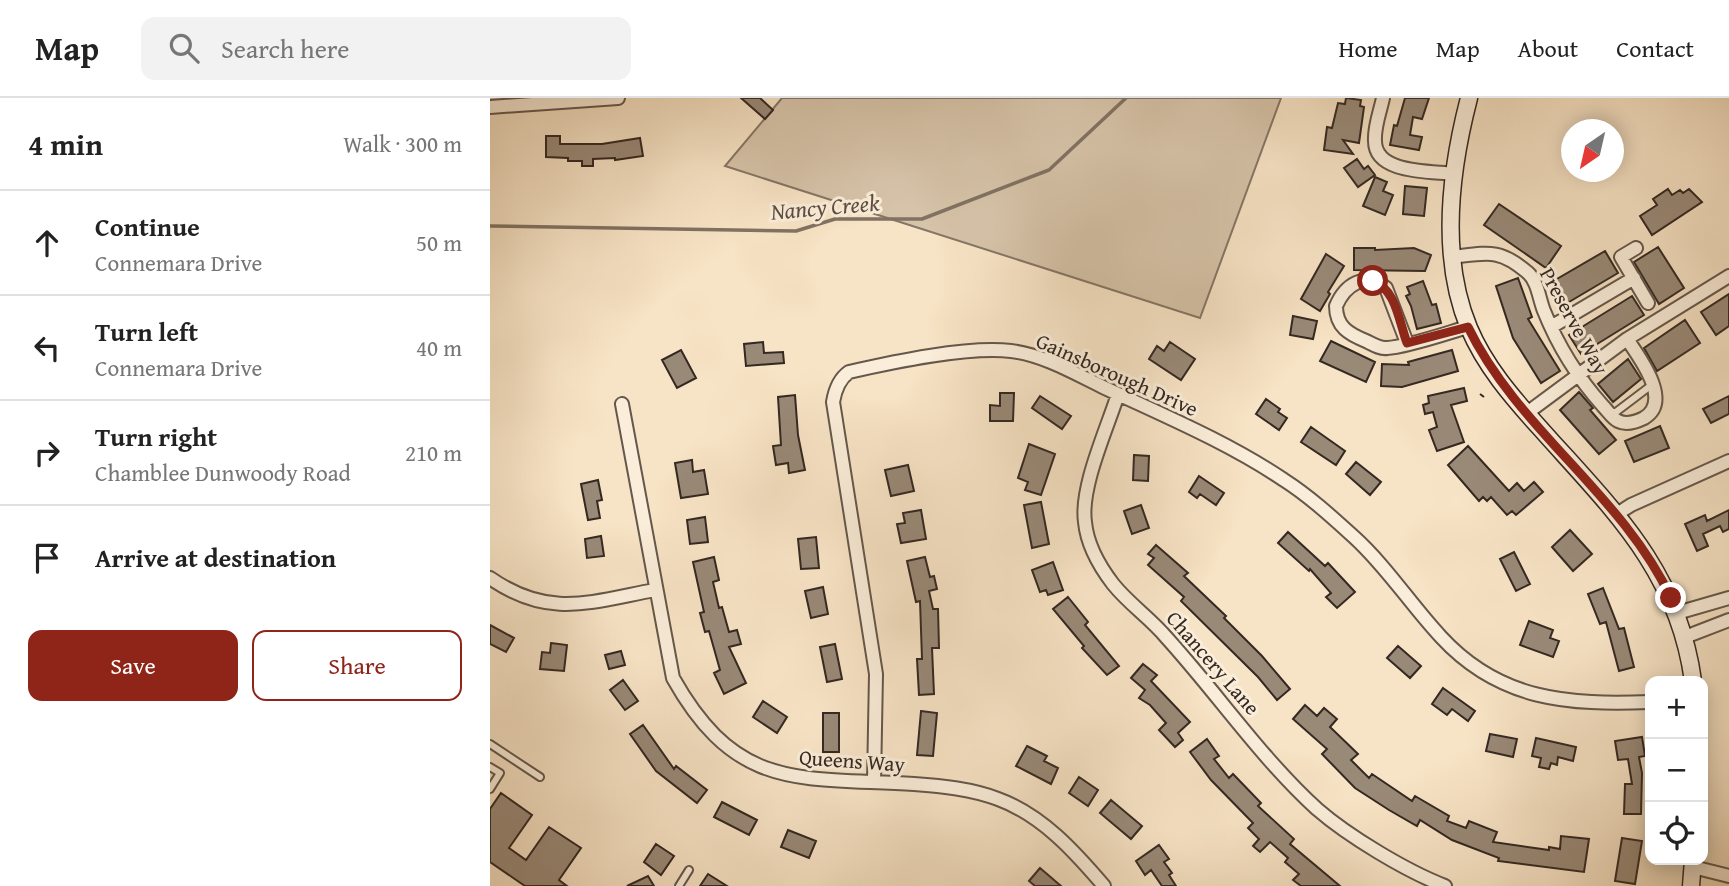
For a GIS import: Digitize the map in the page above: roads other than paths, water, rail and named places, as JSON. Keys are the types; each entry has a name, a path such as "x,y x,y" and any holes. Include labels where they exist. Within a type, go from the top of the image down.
{"street":[{"path":"490,107 618,98"},
{"path":"1383,98 1374,139 1382,158 1403,168 1454,174"},
{"path":"1469,98 1454,174 1451,208 1452,257 1468,327 1484,359 1527,414 1616,514 1650,561 1677,613 1692,676"},
{"path":"1636,248 1621,257 1648,303"},
{"name":"Preserve Way","path":"1452,257 1497,253 1528,273 1551,327 1578,375 1608,411"},
{"path":"1527,414 1627,338 1729,276"},
{"path":"1551,327 1633,278"},
{"path":"1407,343 1386,288 1373,281 1364,280 1347,288 1336,306 1336,315 1343,328 1380,347 1387,348 1407,343 1468,327"},
{"name":"Preserve Way","path":"1627,338 1653,384"},
{"name":"Gainsborough Drive","path":"874,782 876,674 832,402 842,377 849,372 982,350 1013,351 1048,362 1263,466 1311,500 1370,554 1440,637 1484,673 1528,693 1563,702 1645,702"},
{"path":"1608,411 1620,422 1631,423 1644,418 1656,401 1653,384"},
{"name":"Chancery Lane","path":"1118,394 1088,484 1084,508 1088,537 1098,561 1109,577 1165,635 1279,770 1318,810 1404,867 1444,886"},
{"name":"Queens Way","path":"622,404 673,678 689,707 714,735 737,755 763,769 797,778 938,786 997,798 1020,808 1052,832 1079,856 1104,886"},
{"path":"1616,514 1729,461"},
{"path":"490,578 509,591 542,603 560,606 655,590"},
{"path":"1677,613 1729,598"},
{"path":"1685,638 1729,620"},
{"path":"1692,886 1693,865"},
{"path":"1699,865 1729,876"}],"lane":[{"path":"1608,411 1616,412 1653,384"},
{"path":"490,744 540,777"},
{"path":"490,767 500,773 490,789"},
{"path":"679,886 689,870"}],"waterway":[{"name":"Nancy Creek","path":"490,226 796,231 835,219 922,219 1049,170 1126,98"}]}
